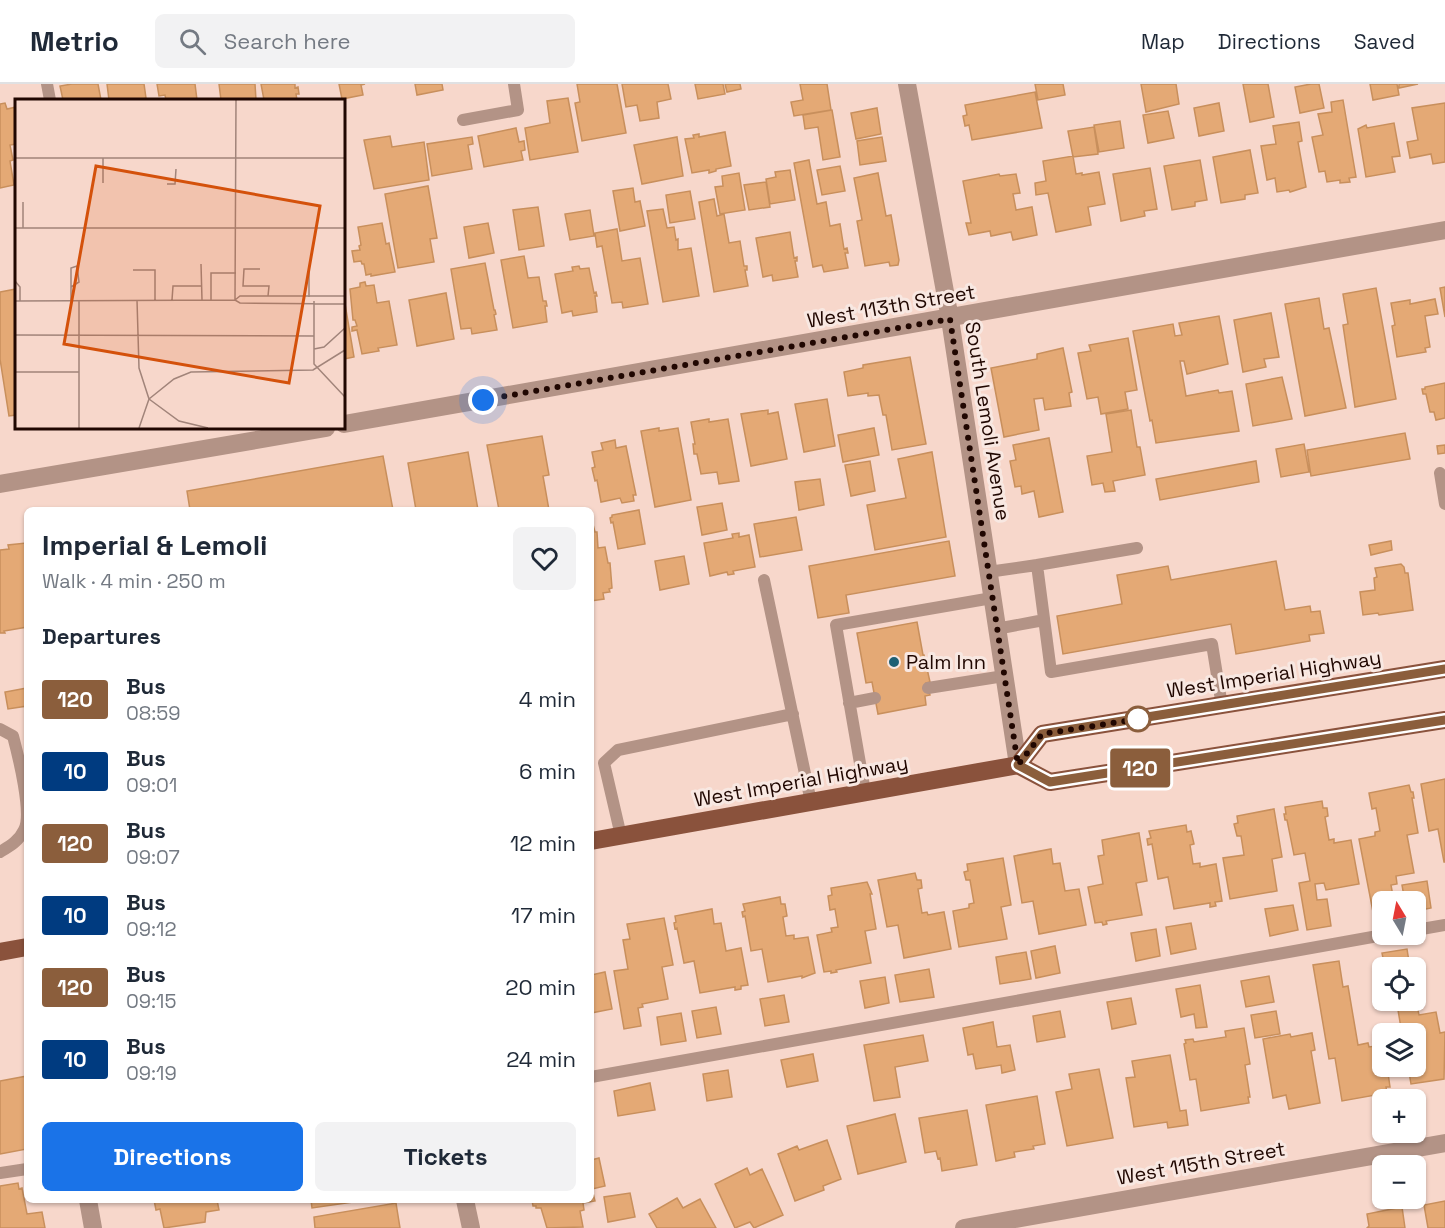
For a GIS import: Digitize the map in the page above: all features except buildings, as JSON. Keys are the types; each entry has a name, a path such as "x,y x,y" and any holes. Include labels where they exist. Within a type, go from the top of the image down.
{"main road":[{"name":"West Imperial Highway","path":"594,840 1018,765 1042,734 1445,669"},
{"path":"1018,765 1050,782 1445,720"},
{"path":"0,952 24,948"}],"street":[{"name":"South Lemoli Avenue","path":"908,84 950,319 1018,765"},
{"name":"West 113th Street","path":"345,424 1445,230"},
{"path":"0,484 320,429"},
{"name":"West 115th Street","path":"964,1228 1445,1143"},
{"path":"89,1203 93,1228"},
{"path":"466,1203 471,1228"}],"lane":[{"path":"47,84 50,99"},
{"path":"463,120 518,110 514,84"},
{"path":"1440,473 1445,504"},
{"path":"988,572 1137,548"},
{"path":"1037,565 1052,672 1212,644 1222,706"},
{"path":"764,580 811,802"},
{"path":"865,792 836,625 992,598"},
{"path":"996,629 1044,620"},
{"path":"928,688 1004,676"},
{"path":"849,703 875,698"},
{"path":"621,836 604,763 618,750 793,714"},
{"path":"0,729 13,736 24,790"},
{"path":"0,852 16,842 24,831"},
{"path":"1426,928 1445,924"},
{"path":"594,1076 1372,937"},
{"path":"0,1173 24,1169"}],"bus line":[{"name":"120","path":"1445,669 1042,734 1018,765 1050,782 1445,720"}],"place":[{"name":"Palm Inn","path":"894,662"}],"route":[{"path":"483,400 950,319 1018,765 1042,734 1138,719"}]}
